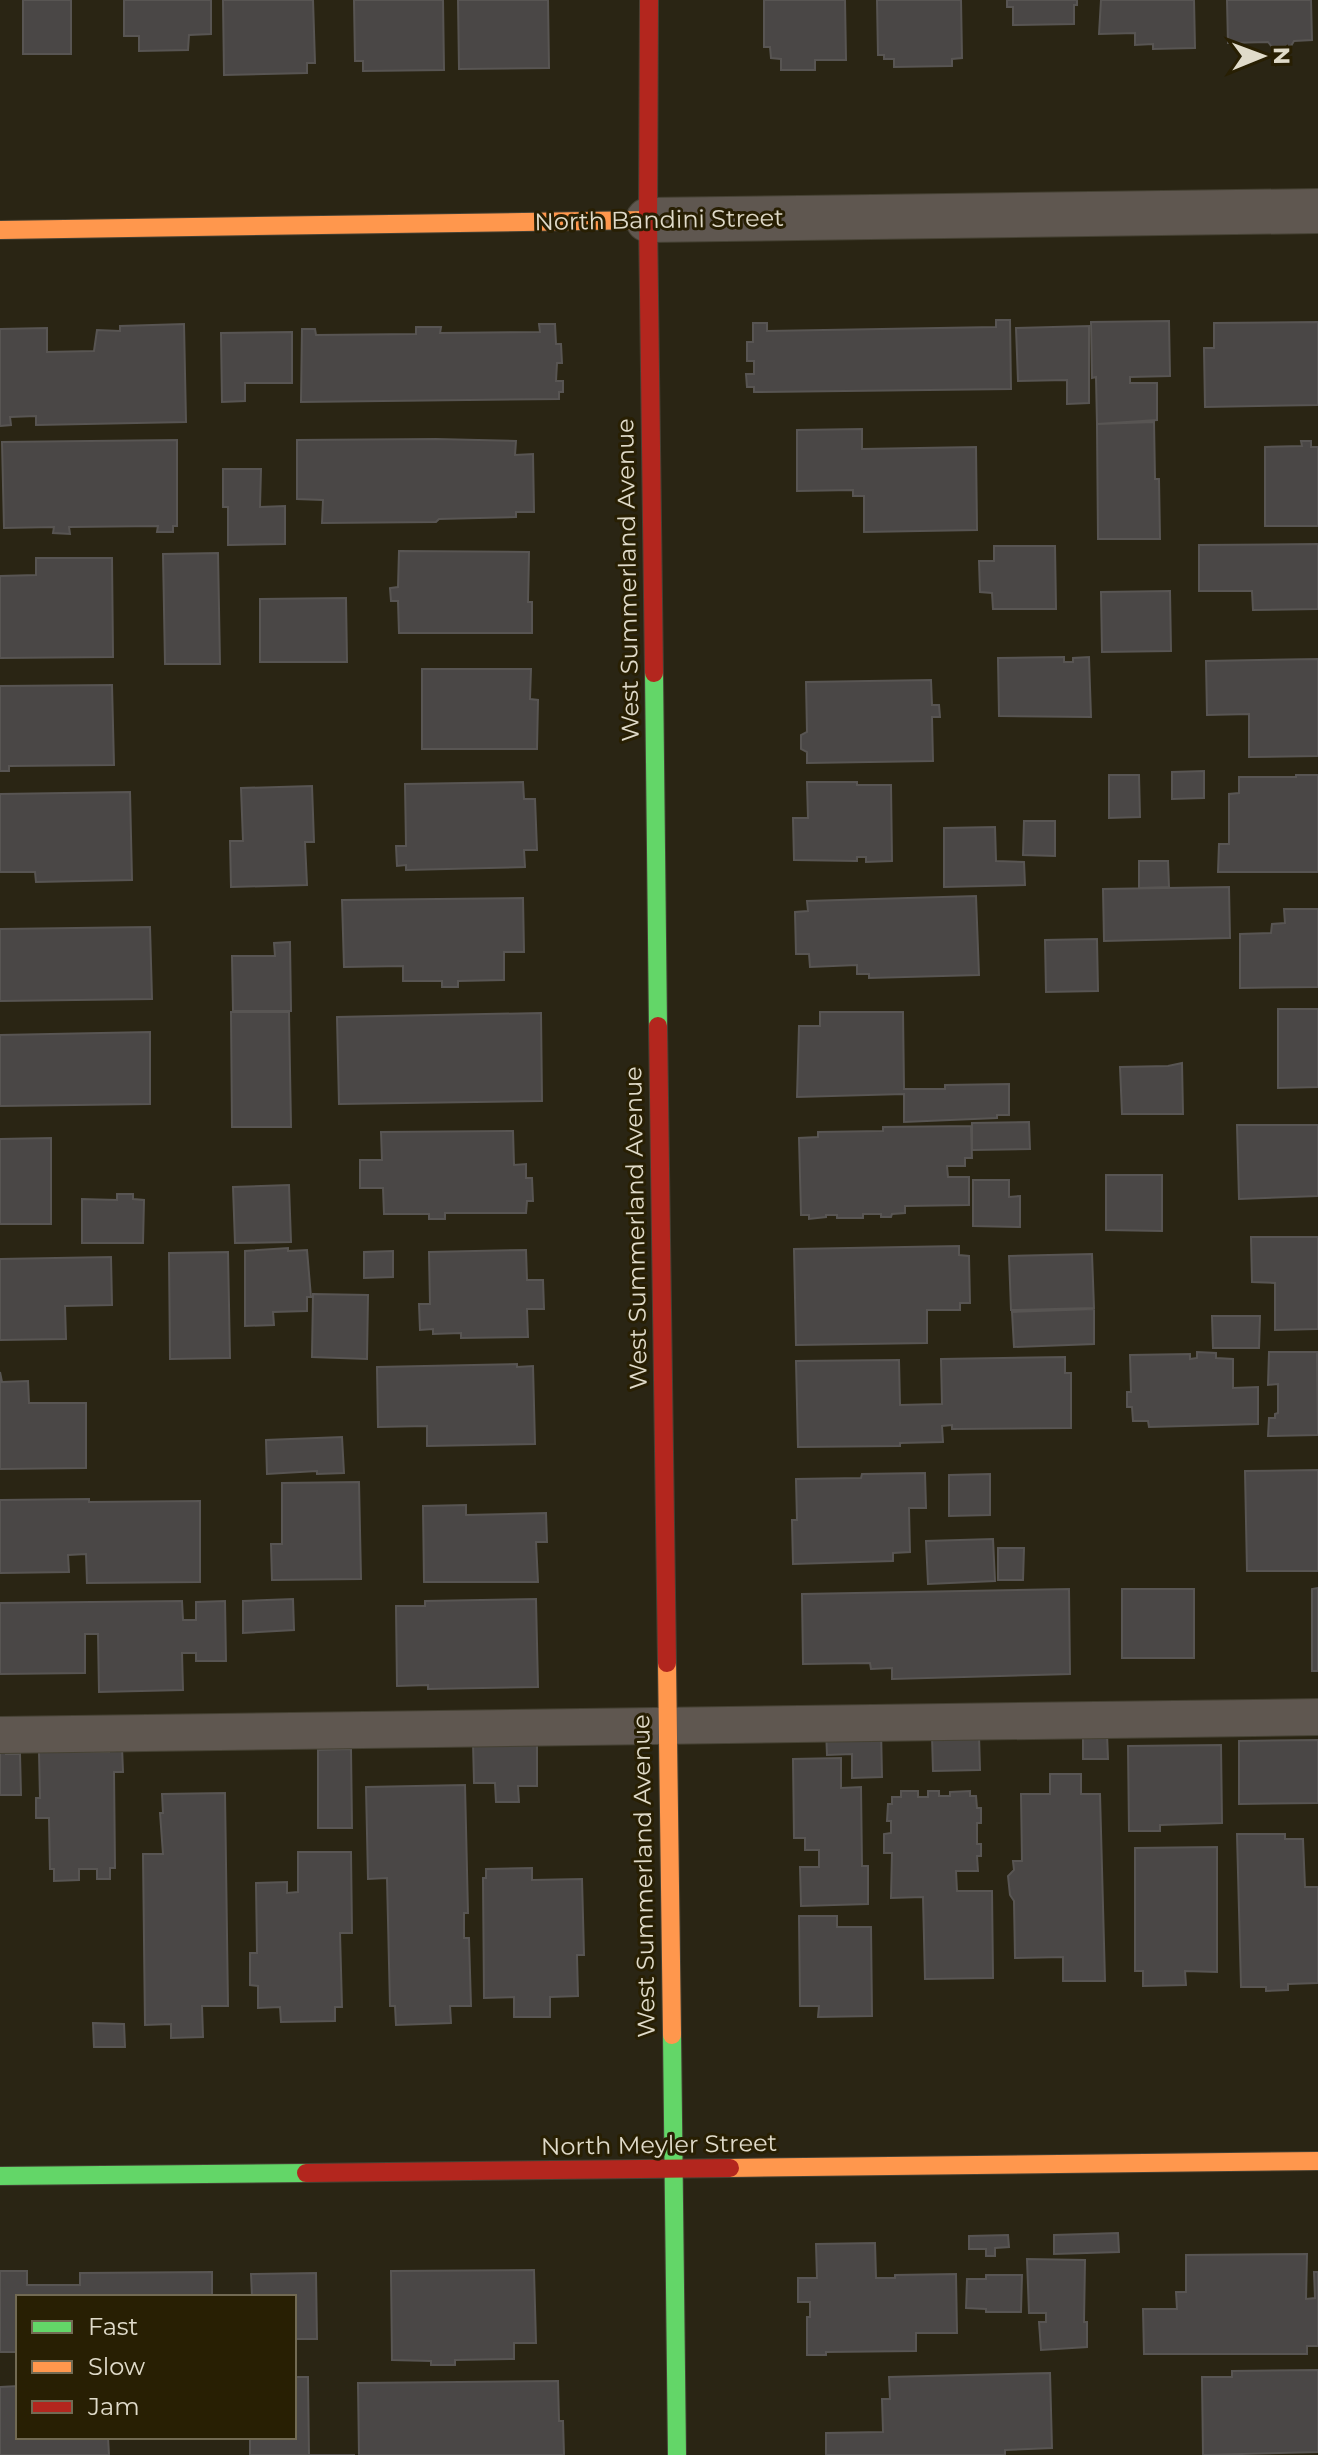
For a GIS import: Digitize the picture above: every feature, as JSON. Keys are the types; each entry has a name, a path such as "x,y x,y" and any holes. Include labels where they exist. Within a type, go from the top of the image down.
{"main road":[{"name":"West Summerland Avenue","path":"649,0 648,220 677,2455"},
{"name":"North Bandini Street","path":"0,230 648,220"},
{"name":"North Meyler Street","path":"0,2176 1318,2161"}],"street":[{"name":"North Bandini Street","path":"648,220 1318,211"}],"lane":[{"path":"0,1735 1318,1717"}],"building":[{"path":"23,0 71,0 71,54 23,54"},
{"path":"124,0 211,0 211,34 189,35 188,50 139,51 139,36 124,36"},
{"path":"223,0 313,0 315,63 307,63 307,73 224,75"},
{"path":"354,0 443,0 444,70 363,71 363,61 355,61"},
{"path":"458,0 548,0 549,68 459,69"},
{"path":"764,0 845,0 846,60 815,60 815,70 781,70 781,59 771,58 770,47 764,47"},
{"path":"877,0 961,0 962,58 952,59 952,66 894,67 894,59 884,59 884,55 878,55"},
{"path":"1007,0 1077,0 1074,24 1013,25 1013,7 1007,7"},
{"path":"1101,0 1194,0 1195,48 1153,49 1153,44 1135,45 1135,33 1099,34"},
{"path":"1227,0 1311,0 1312,40 1272,47 1268,42 1228,43"},
{"path":"996,320 1010,320 1011,389 754,392 754,387 747,387 746,374 754,374 754,361 747,361 747,342 753,342 753,323 767,323 767,331 996,327"},
{"path":"1169,321 1170,376 1130,377 1130,383 1157,383 1157,420 1097,424 1091,322"},
{"path":"1318,322 1318,405 1205,407 1204,348 1214,348 1214,323"},
{"path":"184,324 186,422 36,425 36,416 10,417 11,425 0,426 0,329 47,328 47,352 94,351 97,330 120,331 120,326"},
{"path":"539,324 555,324 556,344 561,344 562,363 557,363 556,381 563,381 563,392 559,392 559,399 301,402 302,329 315,329 316,335 416,334 416,327 441,327 440,333 540,332"},
{"path":"1089,326 1089,403 1067,404 1067,380 1018,381 1016,328"},
{"path":"292,332 292,383 245,383 245,401 222,402 221,333"},
{"path":"1154,422 1160,539 1098,539 1097,424"},
{"path":"862,429 862,449 976,447 977,530 864,532 864,496 853,496 853,490 797,491 797,430"},
{"path":"177,440 177,526 173,526 173,532 157,532 158,526 69,527 70,534 53,533 54,527 4,528 2,442"},
{"path":"297,440 516,441 515,455 533,454 534,512 516,512 516,517 439,519 436,522 322,523 323,500 297,499"},
{"path":"1301,441 1311,441 1311,447 1318,447 1318,526 1265,526 1265,447 1302,446"},
{"path":"223,469 261,469 260,507 285,506 285,544 228,545 228,507 223,507"},
{"path":"1318,544 1318,609 1253,610 1252,591 1199,591 1199,545"},
{"path":"994,546 1055,546 1056,609 993,609 992,593 980,592 979,561 994,561"},
{"path":"399,551 529,552 528,602 532,602 532,633 399,633 398,601 391,601 390,588 398,587"},
{"path":"218,553 220,664 165,664 163,554"},
{"path":"36,558 112,558 113,657 0,658 0,576 36,575"},
{"path":"1170,591 1171,651 1102,652 1101,592"},
{"path":"346,598 347,662 260,662 260,599"},
{"path":"1064,657 1064,662 1073,662 1073,658 1089,657 1091,717 999,716 998,658"},
{"path":"1318,659 1318,756 1249,757 1249,714 1207,715 1206,661"},
{"path":"422,669 531,669 530,699 538,700 537,749 422,749"},
{"path":"931,680 932,705 939,705 940,717 932,717 933,761 807,763 807,752 801,749 801,735 807,732 806,682"},
{"path":"112,685 114,765 9,766 9,771 0,771 0,686"},
{"path":"1204,771 1204,798 1172,799 1172,772"},
{"path":"1109,775 1139,775 1140,817 1109,818"},
{"path":"1318,775 1318,872 1218,872 1219,844 1229,844 1229,794 1239,793 1239,777"},
{"path":"523,782 524,799 535,799 537,850 524,850 525,867 406,870 406,865 397,866 396,846 406,846 405,784"},
{"path":"807,782 891,785 892,861 866,862 866,857 857,857 857,861 794,860 793,818 808,818"},
{"path":"312,786 314,842 305,842 307,885 231,887 230,841 243,841 241,788"},
{"path":"130,792 132,880 36,882 35,872 0,872 0,794"},
{"path":"1024,821 1055,821 1055,856 1023,855"},
{"path":"995,827 996,861 1024,862 1025,885 944,887 944,828"},
{"path":"1139,861 1168,861 1169,887 1139,888"},
{"path":"1229,887 1230,938 1104,941 1103,889"},
{"path":"976,896 979,975 869,978 869,974 857,974 857,965 810,967 809,954 796,954 795,912 808,911 807,901"},
{"path":"523,898 524,952 504,952 504,980 458,981 458,987 442,987 442,981 403,981 403,966 344,967 342,900"},
{"path":"1284,909 1318,909 1318,987 1240,988 1240,934 1271,933 1272,924 1285,923"},
{"path":"150,927 152,999 0,1001 0,929"},
{"path":"1097,939 1098,991 1046,992 1045,940"},
{"path":"290,942 291,1011 233,1011 232,956 275,956 274,943"},
{"path":"1278,1009 1318,1009 1318,1087 1278,1088"},
{"path":"231,1012 289,1012 291,1127 232,1127"},
{"path":"820,1012 903,1012 904,1089 1009,1084 1009,1115 904,1122 904,1094 797,1097 799,1026 820,1026"},
{"path":"541,1013 542,1101 339,1104 337,1017"},
{"path":"150,1032 150,1104 0,1106 0,1035"},
{"path":"1182,1063 1183,1114 1122,1114 1120,1067"},
{"path":"1029,1122 1030,1149 972,1150 972,1123"},
{"path":"1237,1125 1318,1125 1318,1196 1239,1199"},
{"path":"971,1126 972,1158 965,1158 965,1166 947,1166 948,1177 969,1177 969,1205 905,1206 905,1213 892,1214 891,1217 863,1214 863,1218 826,1215 809,1219 809,1215 801,1215 799,1138 818,1137 818,1132 883,1131 883,1127"},
{"path":"513,1131 514,1165 526,1164 526,1178 532,1178 533,1201 527,1201 526,1213 445,1213 445,1219 429,1219 429,1214 384,1214 383,1188 360,1188 360,1160 382,1160 381,1132"},
{"path":"51,1138 51,1224 0,1224 0,1139"},
{"path":"1106,1175 1162,1175 1162,1231 1106,1230"},
{"path":"973,1180 1009,1180 1009,1197 1020,1196 1020,1227 973,1226"},
{"path":"289,1185 291,1242 235,1243 233,1187"},
{"path":"117,1194 133,1194 133,1199 144,1200 143,1243 82,1243 82,1199 117,1200"},
{"path":"1251,1237 1318,1237 1318,1329 1275,1330 1275,1283 1252,1282"},
{"path":"959,1246 959,1255 969,1256 970,1303 960,1303 960,1310 927,1310 927,1343 796,1345 794,1249"},
{"path":"288,1248 288,1251 307,1250 311,1297 307,1297 307,1311 273,1312 274,1325 245,1326 245,1251"},
{"path":"526,1250 527,1280 543,1280 544,1309 527,1309 528,1337 461,1338 461,1333 433,1334 433,1329 420,1330 419,1304 430,1304 429,1252"},
{"path":"393,1251 393,1277 364,1278 364,1252"},
{"path":"228,1252 230,1358 170,1359 169,1253"},
{"path":"1092,1254 1094,1308 1011,1310 1009,1256"},
{"path":"111,1257 112,1305 65,1306 66,1339 0,1340 0,1259"},
{"path":"313,1294 368,1295 367,1359 312,1357"},
{"path":"1094,1309 1094,1344 1014,1347 1012,1312"},
{"path":"1212,1316 1260,1316 1259,1348 1213,1348"},
{"path":"1197,1352 1216,1353 1216,1358 1233,1359 1233,1388 1258,1387 1258,1424 1149,1427 1148,1421 1133,1421 1132,1407 1127,1407 1127,1392 1131,1392 1130,1355 1190,1354 1190,1359 1197,1358"},
{"path":"1269,1352 1317,1352 1318,1435 1268,1436 1269,1418 1275,1418 1278,1413 1278,1384 1268,1385"},
{"path":"1065,1357 1065,1373 1071,1373 1071,1428 952,1429 952,1425 942,1426 943,1442 900,1443 900,1446 798,1447 796,1361 899,1360 900,1405 942,1404 941,1359"},
{"path":"517,1364 517,1367 533,1366 535,1444 427,1446 427,1426 378,1427 377,1367"},
{"path":"0,1372 2,1382 28,1381 29,1403 86,1403 86,1468 0,1469"},
{"path":"342,1437 344,1473 267,1474 266,1440"},
{"path":"1318,1470 1318,1571 1247,1571 1245,1471"},
{"path":"925,1473 926,1508 909,1508 910,1552 893,1553 893,1561 793,1564 792,1520 797,1520 796,1479"},
{"path":"990,1474 990,1515 949,1516 949,1475"},
{"path":"359,1482 361,1579 272,1580 271,1544 282,1544 282,1483"},
{"path":"89,1499 89,1502 200,1501 200,1582 87,1583 86,1554 68,1555 69,1572 0,1573 0,1500"},
{"path":"466,1505 466,1515 546,1513 547,1542 536,1542 538,1582 424,1582 423,1506"},
{"path":"993,1539 995,1581 928,1584 926,1541"},
{"path":"998,1548 1024,1548 1023,1580 998,1580"},
{"path":"1318,1588 1318,1671 1312,1671 1312,1589"},
{"path":"1069,1589 1070,1674 892,1679 892,1668 871,1669 870,1663 803,1664 802,1594"},
{"path":"1122,1589 1194,1589 1194,1658 1122,1658"},
{"path":"293,1599 294,1630 243,1633 243,1601"},
{"path":"536,1599 538,1687 428,1689 428,1685 397,1686 396,1606 425,1606 425,1601"},
{"path":"182,1601 183,1620 196,1620 196,1602 225,1601 226,1661 196,1661 196,1653 182,1653 183,1690 99,1692 98,1634 85,1634 85,1673 0,1674 0,1603"},
{"path":"881,1729 882,1777 852,1778 852,1754 827,1755 826,1730"},
{"path":"1083,1733 1107,1733 1108,1759 1083,1759"},
{"path":"979,1735 980,1770 933,1771 932,1736"},
{"path":"0,1739 6,1739 6,1754 20,1754 21,1795 0,1795"},
{"path":"1318,1740 1318,1803 1239,1804 1239,1741"},
{"path":"537,1741 537,1786 518,1786 519,1802 496,1802 495,1783 474,1783 473,1742"},
{"path":"1221,1745 1222,1823 1160,1825 1160,1831 1129,1831 1128,1746"},
{"path":"109,1747 122,1747 123,1772 114,1772 115,1868 110,1868 110,1879 97,1879 97,1869 79,1869 79,1880 54,1881 54,1869 50,1869 49,1818 36,1818 36,1798 40,1798 39,1752 109,1752"},
{"path":"351,1749 352,1828 318,1828 318,1750"},
{"path":"841,1758 841,1788 861,1787 862,1866 868,1866 868,1904 801,1906 800,1867 819,1867 819,1850 805,1850 805,1838 794,1838 793,1759"},
{"path":"1050,1774 1081,1774 1081,1794 1100,1794 1105,1981 1063,1981 1063,1957 1015,1958 1014,1901 1010,1895 1008,1876 1014,1870 1013,1861 1022,1861 1021,1794 1050,1794"},
{"path":"465,1785 468,1913 464,1913 464,1938 469,1938 471,2006 450,2006 451,2023 396,2025 395,2006 390,2006 387,1878 368,1879 366,1787"},
{"path":"901,1791 918,1791 918,1797 928,1797 928,1791 939,1791 939,1796 950,1796 950,1792 970,1791 970,1796 976,1796 977,1808 981,1808 981,1823 977,1823 977,1844 981,1844 981,1856 977,1856 978,1871 956,1871 957,1891 992,1891 993,1978 925,1979 923,1897 891,1898 892,1853 884,1853 884,1834 891,1833 891,1821 887,1821 888,1804 892,1804 892,1797 901,1797"},
{"path":"225,1793 228,2006 202,2006 203,2037 171,2038 171,2024 145,2025 143,1854 163,1854 162,1794"},
{"path":"1237,1834 1285,1834 1285,1839 1303,1839 1305,1887 1318,1887 1318,1983 1288,1984 1288,1990 1241,1987"},
{"path":"1217,1847 1217,1972 1185,1971 1186,1985 1143,1986 1143,1971 1135,1971 1135,1848"},
{"path":"298,1852 351,1852 352,1933 340,1933 342,2007 335,2007 335,2021 281,2022 280,2007 258,2008 258,1986 250,1985 250,1953 257,1953 256,1883 287,1882 287,1893 298,1892"},
{"path":"532,1868 532,1880 582,1879 584,1955 577,1955 578,1996 550,1997 550,2017 514,2017 514,1997 484,1998 483,1878 486,1878 486,1869"},
{"path":"799,1916 837,1916 837,1927 871,1927 872,2016 818,2017 819,2006 800,2006"},
{"path":"93,2023 124,2024 125,2047 94,2047"},
{"path":"1118,2233 1119,2252 1054,2254 1054,2235"},
{"path":"1008,2235 1009,2247 995,2248 995,2256 986,2256 986,2249 969,2249 969,2236"},
{"path":"875,2243 876,2278 956,2274 957,2333 916,2333 916,2351 807,2355 810,2302 798,2302 798,2278 817,2278 816,2244"},
{"path":"1307,2254 1306,2299 1315,2298 1314,2272 1318,2272 1318,2346 1307,2346 1307,2354 1144,2354 1143,2309 1177,2309 1176,2292 1186,2292 1186,2255"},
{"path":"1027,2259 1085,2260 1084,2322 1087,2322 1087,2347 1041,2350 1039,2322 1046,2322 1046,2313 1029,2313"},
{"path":"534,2270 536,2343 514,2343 514,2359 455,2360 455,2365 392,2360 391,2271"},
{"path":"0,2271 27,2271 27,2285 80,2285 80,2273 212,2272 212,2295 16,2295 16,2352 0,2352"},
{"path":"316,2273 317,2339 296,2339 296,2295 252,2295 251,2274"},
{"path":"986,2275 1022,2275 1021,2312 986,2312 986,2309 966,2308 967,2279 986,2279"},
{"path":"1318,2370 1318,2452 1203,2455 1202,2377 1232,2377 1232,2371"},
{"path":"1050,2373 1052,2448 1005,2450 1005,2455 826,2455 826,2433 883,2432 882,2399 890,2399 889,2377"},
{"path":"296,2377 308,2377 309,2455 250,2455 250,2439 296,2439"},
{"path":"558,2381 564,2455 359,2455 358,2383"},
{"path":"16,2386 16,2439 108,2439 109,2455 0,2455 0,2387"}],"traffic: fast":[{"path":"654,673 658,1026"},
{"path":"672,2035 677,2455"},
{"path":"0,2176 306,2173"}],"traffic: slow":[{"path":"0,230 648,220"},
{"path":"667,1663 672,2035"},
{"path":"730,2168 1318,2161"}],"traffic: jam":[{"path":"649,0 648,220 654,673"},
{"path":"658,1026 667,1663"},
{"path":"306,2173 730,2168"}]}
